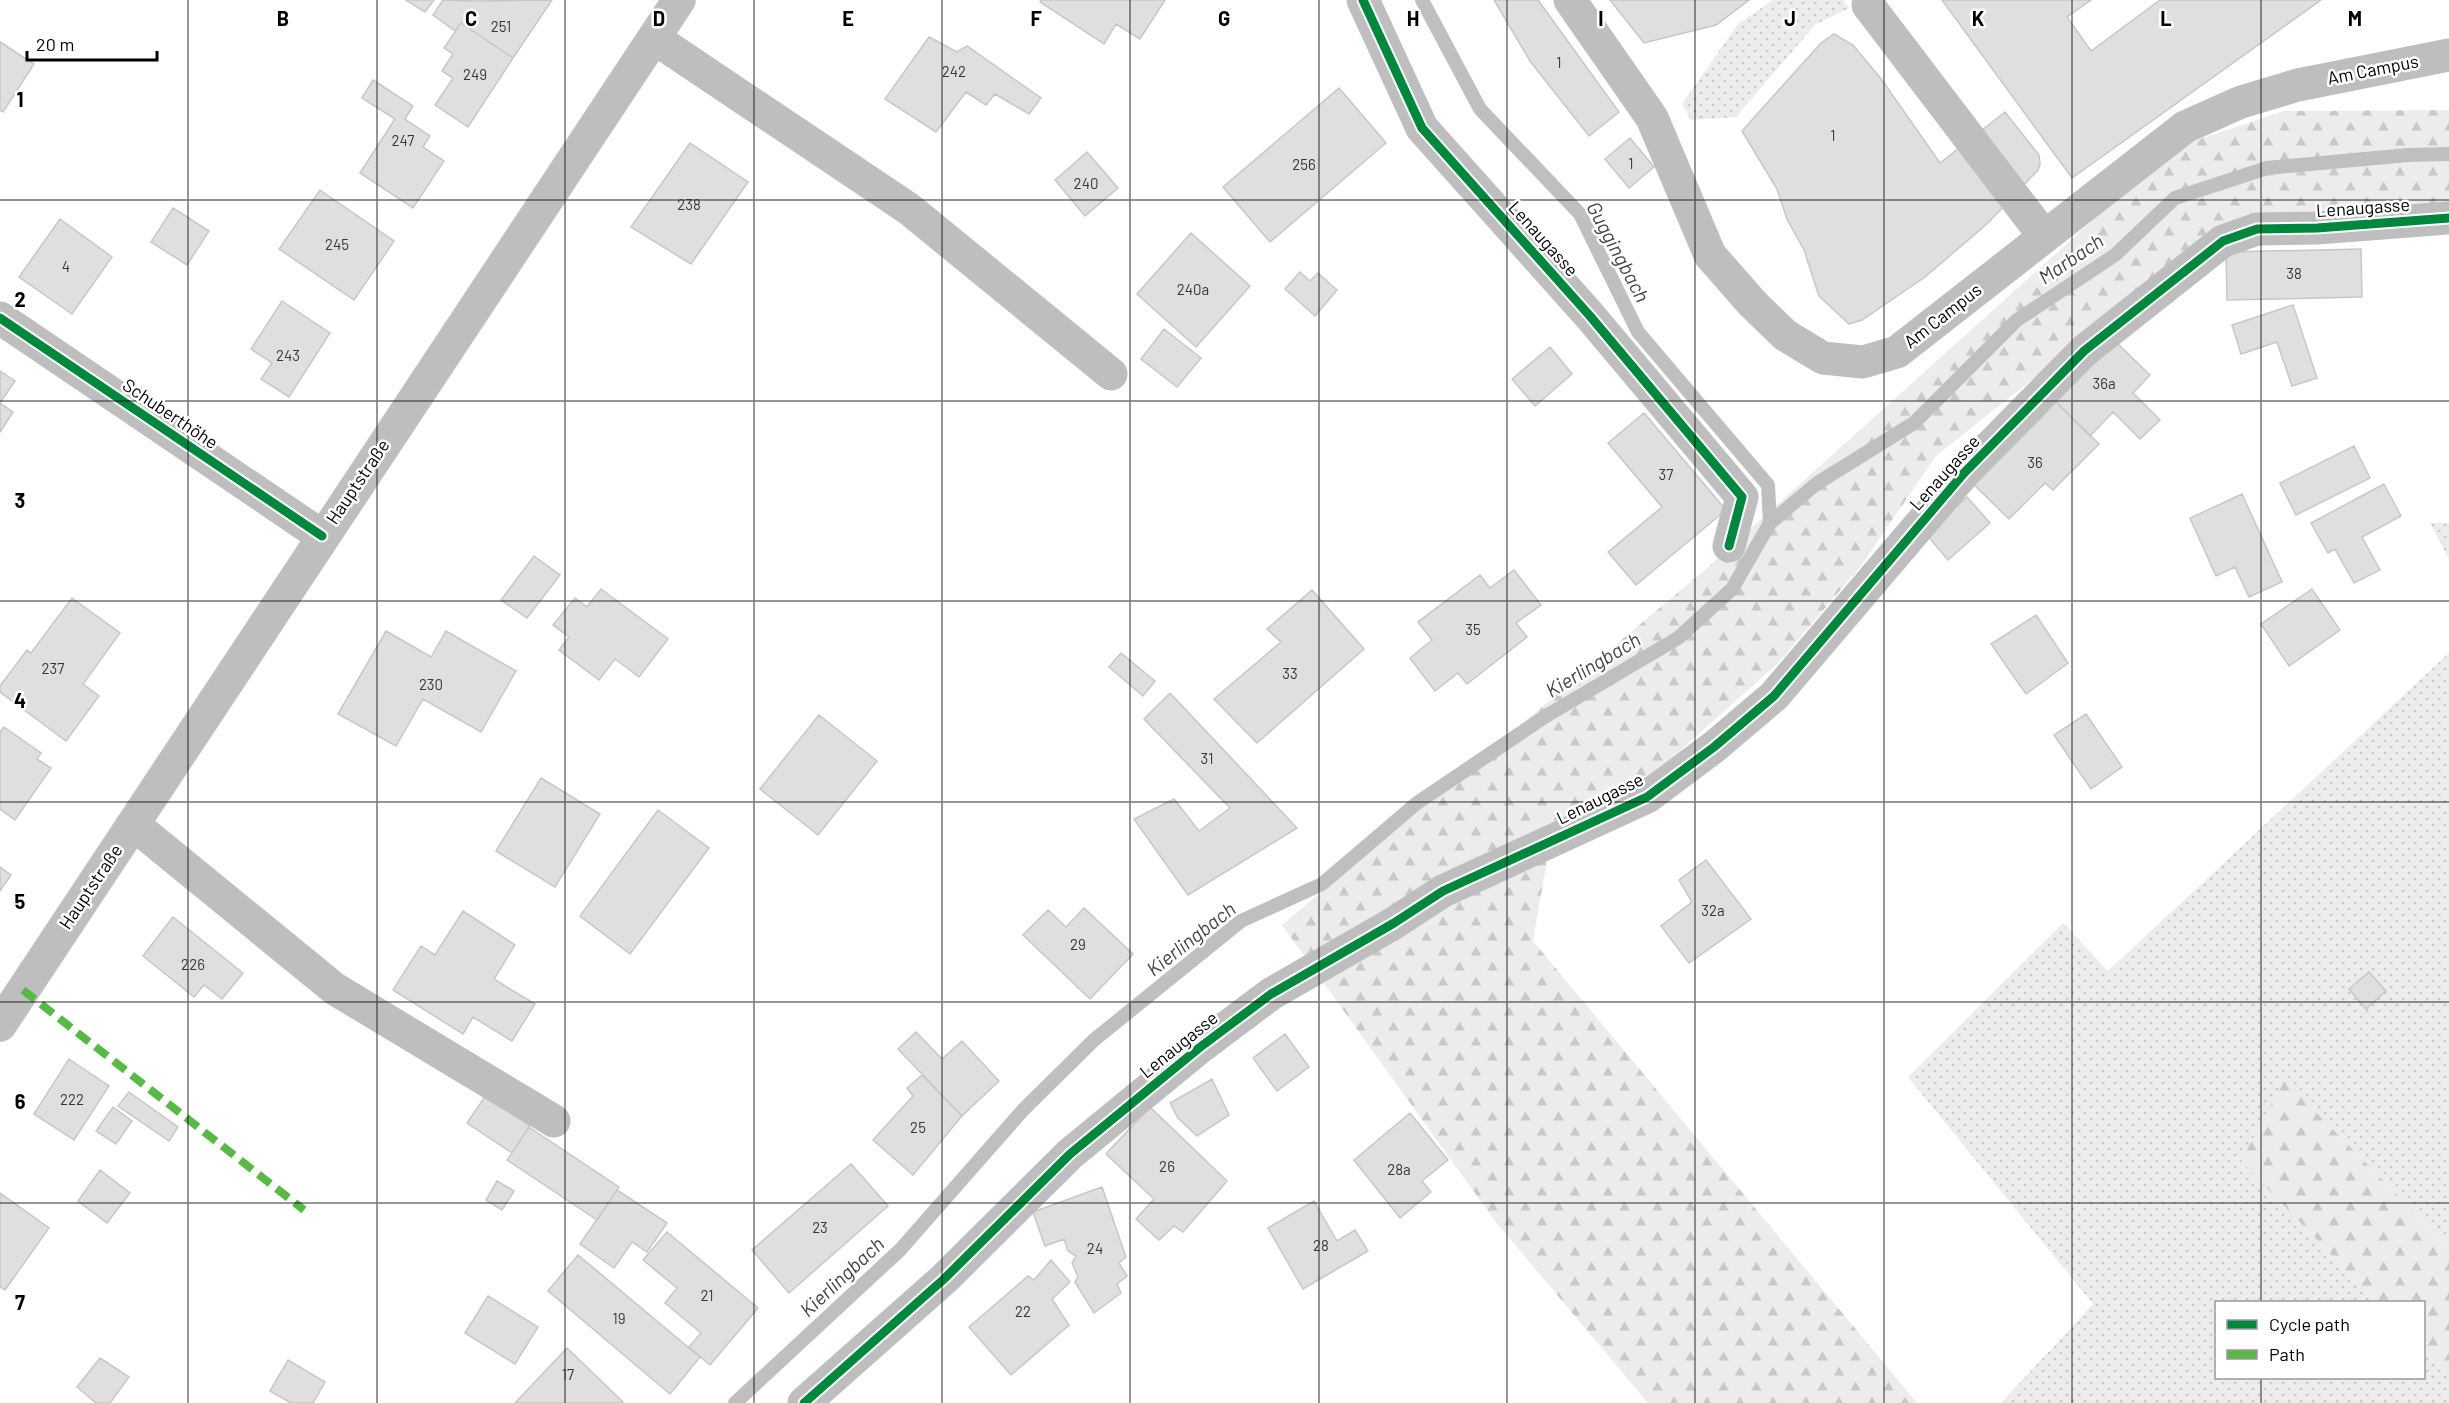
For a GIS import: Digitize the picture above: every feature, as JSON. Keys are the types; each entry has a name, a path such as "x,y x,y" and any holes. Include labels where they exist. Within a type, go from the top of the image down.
{"street":[{"name":"Hauptstraße","path":"0,1025 679,0"},
{"name":"Lenaugasse","path":"1363,0 1422,128 1590,316 1742,497 1729,546"},
{"name":"Am Campus","path":"1570,0 1652,118 1710,255 1753,304 1785,335 1823,358 1863,362 1897,352 2185,127 2241,102 2298,85 2449,55"},
{"path":"1868,5 2044,237"},
{"path":"654,38 909,209 1111,374"},
{"name":"Lenaugasse","path":"804,1403 944,1279 1070,1154 1199,1048 1271,994 1394,923 1443,891 1647,797 1714,747 1774,696 1964,473 2084,351 2223,241 2257,229 2317,228 2449,218"},
{"name":"Schuberthöhe","path":"0,318 322,536"},
{"path":"133,824 335,989 554,1121"}],"green space":[{"path":"1773,0 1843,0 1849,8 1815,25 1736,117 1691,120 1682,104 1738,24"},
{"path":"2449,110 2449,213 2272,215 2073,347 1936,456 1860,567 1779,662 1681,750 1547,860 1533,941 1917,1403 1648,1403 1495,1221 1282,925 1706,569 2173,148 2284,111"},
{"path":"2430,523 2449,523 2449,559"},
{"path":"2449,653 2449,1247 2284,1081 2242,1161 2376,1301 2215,1301 2215,1379 2425,1379 2425,1353 2449,1378 2449,1403 2001,1403 2093,1304 1908,1077 2063,923 2108,971"},
{"path":"2284,1080 2449,1247 2449,1378 2425,1353 2425,1301 2376,1301 2241,1161"}],"building":[{"path":"406,0 434,0 425,12"},
{"path":"443,0 552,0 513,58 461,23 455,31 433,15"},
{"path":"1041,0 1165,0 1140,39 1116,24 1104,44 1040,2"},
{"path":"1494,0 1538,0 1619,112 1589,136 1530,61"},
{"path":"1610,0 1749,0 1716,25 1644,43"},
{"path":"1942,0 2091,0 2067,17 2091,51 2160,0 2321,0 2072,178"},
{"path":"461,23 513,58 468,127 435,105 453,78 442,71 453,54 444,48"},
{"path":"1834,34 1853,45 1882,80 1940,163 2005,112 2039,155 2040,164 2038,170 1988,223 1925,277 1862,320 1849,324 1819,296 1804,250 1787,219 1777,189 1742,131 1821,43"},
{"path":"929,37 957,52 967,46 1041,98 1029,114 995,94 986,105 966,92 936,132 885,99"},
{"path":"0,42 34,64 3,112 0,110"},
{"path":"373,80 413,106 405,119 430,136 423,147 444,161 413,208 360,173 395,119 362,98"},
{"path":"1339,88 1386,143 1270,242 1223,187"},
{"path":"1630,138 1654,167 1629,188 1605,159"},
{"path":"690,143 748,182 691,264 631,227"},
{"path":"1087,152 1118,188 1085,216 1055,180"},
{"path":"320,190 394,241 354,300 279,249"},
{"path":"173,208 209,231 187,265 151,242"},
{"path":"60,219 112,257 72,314 19,277"},
{"path":"1191,233 1250,286 1196,347 1137,294"},
{"path":"2361,249 2362,297 2227,300 2226,252"},
{"path":"1300,272 1310,281 1318,273 1337,290 1315,316 1285,289"},
{"path":"282,301 330,333 289,397 261,379 272,363 251,349"},
{"path":"2293,305 2317,378 2292,386 2277,342 2241,354 2232,325"},
{"path":"1164,329 1201,358 1177,387 1141,359"},
{"path":"2112,338 2150,375 2133,393 2160,420 2140,439 2113,412 2090,436 2053,399"},
{"path":"1550,347 1572,374 1535,406 1512,379"},
{"path":"0,371 15,381 0,403"},
{"path":"2053,399 2099,444 2053,490 2045,483 2009,519 1971,482"},
{"path":"0,403 13,412 0,432"},
{"path":"1644,413 1726,510 1636,585 1608,552 1662,507 1608,443"},
{"path":"2354,446 2370,478 2296,515 2280,483"},
{"path":"2384,484 2401,516 2362,537 2380,570 2354,583 2335,549 2328,553 2311,523"},
{"path":"2242,494 2282,582 2249,597 2235,567 2216,576 2190,518"},
{"path":"1967,497 1990,523 1948,560 1926,534"},
{"path":"534,556 560,575 527,618 501,600"},
{"path":"1514,570 1541,605 1516,623 1527,637 1467,684 1458,673 1435,691 1410,658 1432,640 1418,622 1480,575 1490,588"},
{"path":"601,589 668,639 639,677 615,659 599,680 559,650 569,637 553,625 575,598 587,607"},
{"path":"2312,589 2340,630 2289,666 2261,624"},
{"path":"1312,590 1364,649 1257,743 1214,699 1281,642 1267,629"},
{"path":"72,598 120,633 83,684 99,696 66,741 0,692 0,686 27,650 31,653"},
{"path":"2036,615 2068,663 2026,694 1991,644"},
{"path":"386,631 431,657 446,631 516,671 481,732 423,699 396,746 338,714"},
{"path":"1121,653 1155,681 1143,696 1109,667"},
{"path":"1170,693 1297,828 1188,895 1134,819 1174,799 1199,831 1230,808 1144,719"},
{"path":"2086,714 2122,767 2091,789 2054,735"},
{"path":"819,715 877,761 818,835 760,789"},
{"path":"4,727 41,753 37,759 51,768 15,820 0,809 0,732"},
{"path":"541,778 600,814 555,887 496,851"},
{"path":"658,810 709,848 630,954 580,916"},
{"path":"1706,860 1751,919 1689,963 1661,926 1692,902 1679,880"},
{"path":"0,867 11,875 0,891"},
{"path":"1084,908 1133,954 1090,999 1023,935 1048,910 1066,927"},
{"path":"463,911 515,945 494,979 535,1004 512,1041 473,1017 463,1034 393,990 421,946 435,955"},
{"path":"173,917 243,973 222,999 204,985 194,997 143,956"},
{"path":"2369,972 2386,991 2366,1009 2349,989"},
{"path":"916,1032 942,1059 962,1041 999,1081 962,1116 898,1049"},
{"path":"1285,1034 1309,1067 1277,1091 1253,1058"},
{"path":"69,1059 109,1086 74,1140 34,1114"},
{"path":"922,1075 962,1116 913,1175 873,1140 913,1096 907,1088"},
{"path":"1212,1079 1229,1115 1197,1136 1178,1118 1170,1103"},
{"path":"129,1092 178,1127 169,1141 118,1106"},
{"path":"486,1095 530,1126 512,1153 467,1123"},
{"path":"113,1107 132,1121 116,1144 96,1131"},
{"path":"1150,1107 1227,1181 1183,1232 1174,1226 1159,1240 1136,1219 1154,1199 1106,1154"},
{"path":"1410,1113 1448,1160 1422,1181 1431,1192 1400,1218 1354,1160"},
{"path":"529,1127 619,1187 597,1220 507,1160"},
{"path":"851,1164 888,1206 789,1293 752,1250"},
{"path":"100,1170 130,1193 107,1223 78,1201"},
{"path":"497,1181 514,1191 502,1210 486,1200"},
{"path":"1102,1187 1126,1257 1119,1263 1127,1276 1117,1284 1121,1293 1094,1313 1075,1282 1078,1277 1072,1263 1076,1256 1068,1251 1064,1239 1045,1246 1033,1212"},
{"path":"617,1190 667,1223 647,1252 632,1242 614,1268 580,1244"},
{"path":"0,1193 49,1228 5,1290 0,1287"},
{"path":"1314,1201 1337,1241 1355,1230 1368,1251 1303,1289 1268,1228"},
{"path":"667,1232 758,1308 710,1365 689,1347 701,1333 665,1303 677,1288 643,1260"},
{"path":"578,1255 700,1357 670,1394 548,1291"},
{"path":"1051,1260 1070,1282 1052,1299 1069,1325 1011,1375 969,1327 1028,1276 1034,1280"},
{"path":"488,1296 538,1327 515,1364 465,1333"},
{"path":"567,1348 623,1402 515,1403"},
{"path":"100,1358 129,1377 110,1403 96,1403 77,1387"},
{"path":"288,1360 325,1382 313,1403 291,1403 270,1391"}],"waterway":[{"name":"Guggingbach","path":"1422,0 1480,109 1580,214 1638,332 1768,485 1770,523"},
{"name":"Kierlingbach","path":"735,1403 900,1250 1023,1110 1094,1040 1241,921 1322,884 1417,803 1546,716 1678,638 1732,589 1770,523 1816,484 1914,423 2017,320 2115,255 2175,198 2267,168 2408,155 2449,154"}],"marked path":[{"path":"23,990 304,1210"}],"cycle path":[{"path":"1363,0 1422,128 1590,316 1742,497 1729,546"},
{"path":"804,1403 944,1279 1070,1154 1199,1048 1271,994 1394,923 1443,891 1647,797 1714,747 1774,696 1964,473 2084,351 2223,241 2257,229 2317,228 2449,218"},
{"path":"0,318 322,536"}],"water label":[{"name":"Marbach","path":"2071,259"}]}
